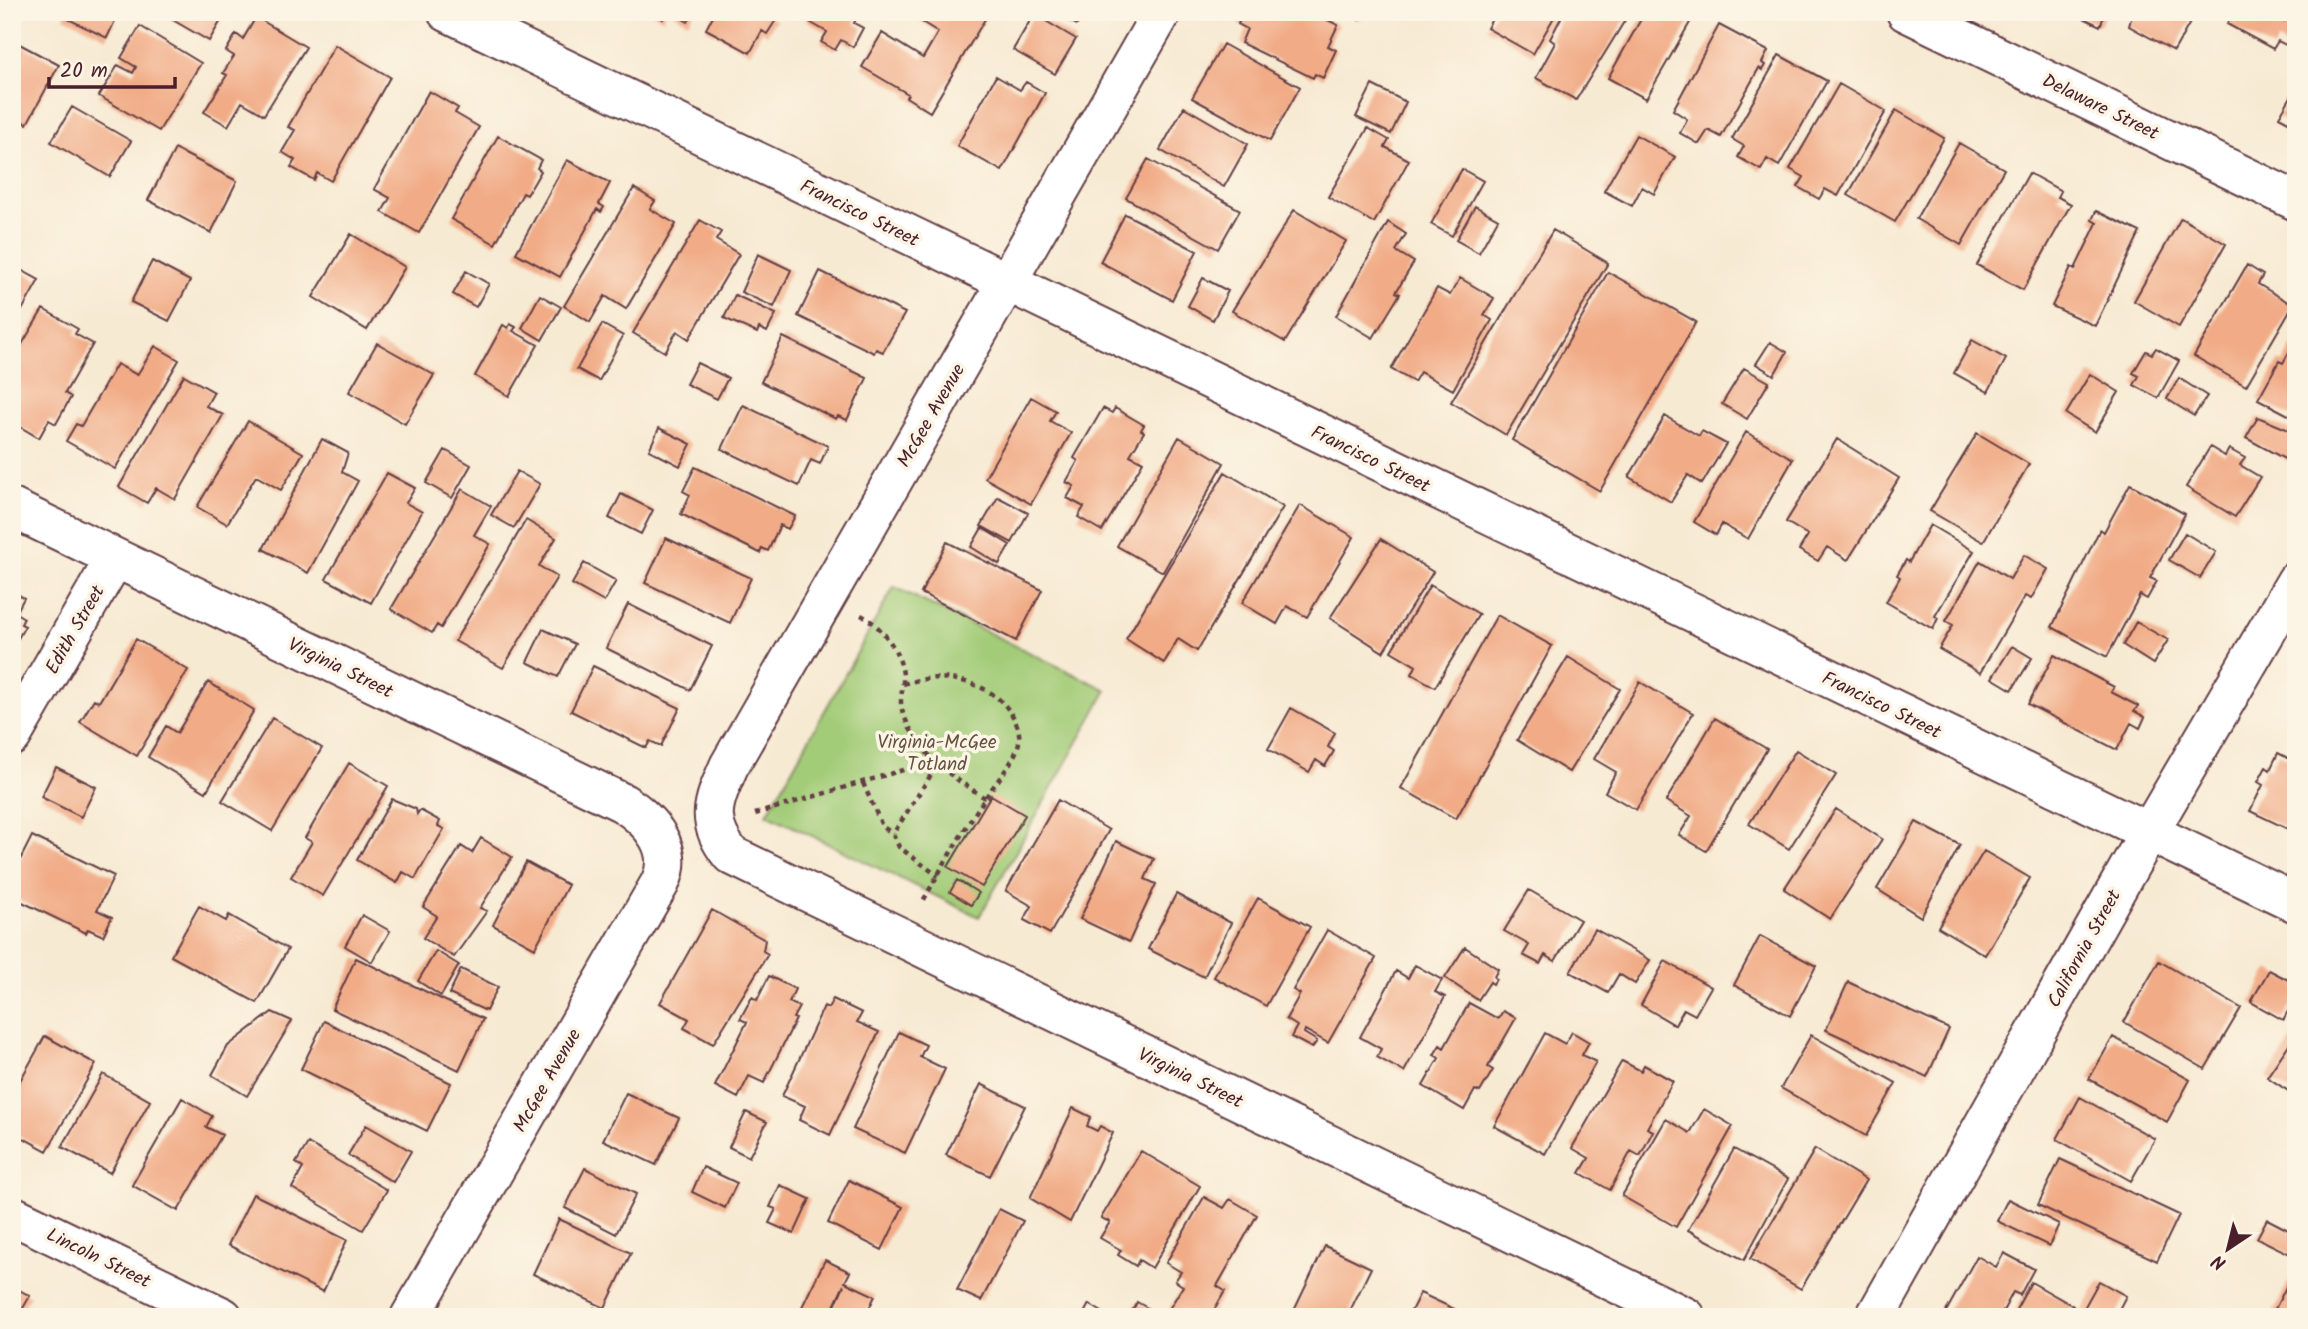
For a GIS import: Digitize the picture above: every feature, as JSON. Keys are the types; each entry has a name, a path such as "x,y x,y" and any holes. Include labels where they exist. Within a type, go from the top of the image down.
{"street":[{"name":"Francisco Street","path":"447,12 2296,903"},
{"name":"McGee Avenue","path":"712,822 716,796 729,766 1162,12"},
{"name":"Delaware Street","path":"1906,12 2296,201"},
{"name":"Virginia Street","path":"12,508 623,803 645,817 659,838"},
{"name":"Edith Street","path":"12,736 115,558"},
{"name":"California Street","path":"1875,1317 2149,832 2296,581"},
{"name":"Virginia Street","path":"712,822 717,838 731,855 1686,1317"},
{"name":"McGee Avenue","path":"410,1317 660,883 664,853 659,838"},
{"name":"Lincoln Street","path":"12,1215 223,1317"}],"path":[{"path":"826,597 877,623 903,672 900,700 903,714 936,766 985,798"},
{"path":"902,937 1019,743 1018,726 1006,708 990,692 953,679 921,678 903,684"},
{"path":"712,822 776,810 903,770 936,766"},
{"path":"893,834 936,766"},
{"path":"863,783 882,826 893,834 899,847 938,876"}],"green space":[{"name":"Virginia-McGee Totland","path":"894,587 1107,690 979,917 767,814"}],"building":[{"path":"12,12 23,12 12,31"},
{"path":"66,12 119,12 107,38 64,17"},
{"path":"159,12 226,12 209,41"},
{"path":"651,12 666,12 663,19"},
{"path":"671,12 694,12 688,22"},
{"path":"715,12 772,12 770,17 776,20 767,34 762,31 750,53 706,29"},
{"path":"811,12 860,12 854,23 863,28 853,47 841,40 835,50 821,42 827,32 806,20"},
{"path":"906,12 988,14 930,112 906,97 908,94 862,67 882,33 923,58 938,32"},
{"path":"1052,12 1084,12 1077,25"},
{"path":"1243,12 1311,12 1338,25 1328,46 1336,50 1323,78 1315,74 1313,78 1241,43 1247,29 1238,24"},
{"path":"1343,12 1363,12 1359,20"},
{"path":"1496,12 1557,12 1533,54 1487,28"},
{"path":"1564,12 1630,12 1576,100 1536,78 1555,43 1550,39"},
{"path":"1645,12 1696,12 1646,99 1608,78"},
{"path":"2071,12 2106,12 2100,26"},
{"path":"2133,12 2196,12 2174,51 2129,26"},
{"path":"2233,12 2269,12 2284,21 2289,12 2296,12 2296,50 2278,41 2273,49 2227,24"},
{"path":"1034,14 1076,39 1055,74 1013,50"},
{"path":"256,17 306,47 264,115 242,102 228,126 204,112 227,75 223,73 234,56 226,51 236,34 243,39"},
{"path":"1719,25 1768,51 1762,63 1765,65 1762,70 1759,68 1721,137 1708,130 1699,144 1680,133 1687,119 1673,110"},
{"path":"140,26 201,63 159,131 99,96 118,65 133,73 136,67 121,58"},
{"path":"12,40 59,65 27,124 12,116"},
{"path":"1223,44 1300,87 1270,141 1192,98"},
{"path":"335,45 390,77 331,181 317,173 314,180 291,167 295,160 282,152 295,130 288,127"},
{"path":"1779,55 1827,81 1779,166 1767,159 1761,170 1738,157 1744,146 1732,139"},
{"path":"996,76 1020,90 1026,82 1045,93 1002,171 957,146"},
{"path":"1839,84 1886,111 1838,196 1825,189 1819,199 1798,187 1804,177 1790,169"},
{"path":"1372,85 1406,102 1391,134 1356,117"},
{"path":"2296,88 2296,126 2279,117"},
{"path":"429,91 458,108 455,113 479,127 419,233 382,212 390,198 374,189"},
{"path":"72,107 131,141 110,177 51,142"},
{"path":"1184,107 1248,144 1224,187 1160,150"},
{"path":"1896,110 1944,138 1895,222 1848,195"},
{"path":"1368,128 1389,140 1385,147 1409,160 1374,223 1328,197"},
{"path":"1636,135 1675,157 1654,194 1642,187 1632,206 1604,191"},
{"path":"498,136 541,160 537,168 541,171 527,195 523,193 495,244 451,219"},
{"path":"1959,143 2004,169 1961,245 1916,219"},
{"path":"175,149 237,181 211,233 148,200"},
{"path":"1148,159 1240,210 1218,249 1126,198"},
{"path":"567,160 610,183 599,204 604,207 601,212 597,209 560,277 516,253"},
{"path":"1462,169 1483,181 1452,236 1431,224"},
{"path":"2029,173 2061,191 2058,197 2071,204 2023,290 1977,265"},
{"path":"634,188 655,201 650,209 676,224 626,309 605,296 590,322 564,306"},
{"path":"1475,206 1498,219 1479,253 1456,240"},
{"path":"1294,210 1346,241 1285,342 1232,311"},
{"path":"2096,211 2140,232 2095,326 2052,306 2071,267 2075,269 2097,223 2092,220"},
{"path":"1125,214 1197,251 1172,300 1100,262"},
{"path":"2181,218 2226,244 2179,327 2134,301"},
{"path":"700,220 721,232 716,240 739,254 689,339 677,331 665,352 633,333"},
{"path":"1388,222 1406,234 1396,251 1414,262 1396,292 1400,294 1373,338 1336,316"},
{"path":"1553,230 1608,263 1506,435 1451,402"},
{"path":"351,234 405,267 367,330 313,297"},
{"path":"758,254 791,270 774,307 741,292"},
{"path":"152,261 190,281 169,321 131,302"},
{"path":"12,265 39,280 12,328"},
{"path":"2247,265 2263,275 2258,284 2293,305 2246,386 2194,356"},
{"path":"466,271 489,284 476,307 453,294"},
{"path":"820,271 905,313 883,352 876,349 874,353 798,316"},
{"path":"1608,272 1696,322 1600,491 1512,440"},
{"path":"1203,278 1228,291 1213,320 1188,306"},
{"path":"1460,278 1494,298 1484,315 1492,320 1453,390 1420,372 1414,382 1391,369 1437,288 1450,295"},
{"path":"540,295 561,307 542,340 522,328"},
{"path":"735,295 776,314 767,332 759,328 757,333 724,318"},
{"path":"43,309 78,329 75,334 93,344 65,393 71,397 56,424 49,420 39,438 12,422 12,361"},
{"path":"510,324 516,327 513,331 538,345 509,396 475,376 503,325 508,328"},
{"path":"602,324 623,336 599,381 577,369"},
{"path":"783,337 867,378 847,420 838,416 836,419 761,382"},
{"path":"1972,340 2006,359 1988,392 1954,373"},
{"path":"2296,340 2296,419 2258,399 2279,361 2283,363"},
{"path":"1770,342 1787,352 1774,375 1756,364"},
{"path":"377,343 434,375 405,424 349,392"},
{"path":"155,346 179,360 115,469 66,441 76,424 81,426 117,364 137,375"},
{"path":"2156,348 2179,361 2158,398 2134,385 2139,376 2133,373 2146,351 2152,354"},
{"path":"697,363 728,378 717,399 686,384"},
{"path":"1744,368 1769,382 1747,419 1722,404"},
{"path":"2090,374 2119,392 2095,432 2066,414"},
{"path":"184,375 214,392 206,406 223,415 175,499 156,488 147,503 119,487"},
{"path":"2179,378 2207,396 2194,416 2167,399"},
{"path":"1031,397 1056,411 1050,421 1071,433 1031,504 985,478"},
{"path":"743,405 828,446 820,464 811,460 799,486 722,449"},
{"path":"1103,408 1112,413 1115,408 1144,425 1141,430 1144,432 1130,455 1143,462 1102,531 1078,517 1084,507 1067,498 1074,486 1066,482 1078,461 1074,458"},
{"path":"1665,416 1699,436 1702,431 1726,444 1702,484 1688,475 1671,502 1629,477"},
{"path":"2258,417 2296,433 2296,451 2290,462 2246,438"},
{"path":"248,421 303,453 281,490 256,476 227,524 197,507"},
{"path":"659,428 691,444 680,466 649,450"},
{"path":"1746,432 1793,459 1748,539 1722,524 1716,535 1694,522"},
{"path":"1977,433 2029,464 1983,542 1930,511"},
{"path":"1179,437 1224,463 1163,572 1117,546"},
{"path":"322,439 348,453 342,472 358,481 308,573 263,549"},
{"path":"1837,439 1899,478 1848,560 1827,547 1818,561 1799,550 1808,535 1786,522"},
{"path":"2210,447 2225,456 2229,449 2245,458 2240,465 2260,477 2235,517 2186,487"},
{"path":"445,450 471,465 452,498 426,483"},
{"path":"695,467 795,516 788,529 780,525 768,551 762,548 760,553 681,514 690,495 683,491"},
{"path":"517,471 540,484 514,528 491,515"},
{"path":"1225,472 1283,507 1197,651 1178,639 1164,663 1126,639"},
{"path":"387,473 415,488 406,503 422,512 371,603 326,579"},
{"path":"2130,484 2185,514 2150,578 2157,581 2147,599 2140,595 2107,657 2052,627 2100,529 2104,532"},
{"path":"462,489 491,506 474,535 490,544 441,628 437,625 432,633 391,609"},
{"path":"621,494 653,510 641,534 609,518"},
{"path":"998,497 1028,513 1012,543 981,526"},
{"path":"1300,505 1354,537 1307,617 1287,606 1277,624 1242,603"},
{"path":"526,520 556,538 539,566 557,577 503,668 455,641"},
{"path":"1930,525 1974,551 1935,616 1938,618 1933,629 1886,602 1900,577 1897,575 1906,560 1909,562"},
{"path":"982,528 1010,545 999,564 971,547"},
{"path":"2185,533 2216,552 2200,578 2169,560"},
{"path":"666,538 751,578 730,623 645,583"},
{"path":"1381,539 1433,572 1383,652 1330,618"},
{"path":"947,542 1042,590 1016,641 921,593"},
{"path":"2024,555 2048,569 2031,599 2025,596 1980,673 1939,649 1953,625 1946,621 1980,561 2010,579"},
{"path":"584,563 616,581 604,602 572,584"},
{"path":"1430,585 1479,614 1435,687 1412,674 1416,666 1391,651"},
{"path":"12,591 24,598 16,613 24,618 21,624 25,626 12,649"},
{"path":"628,604 712,646 690,690 606,648"},
{"path":"1497,615 1552,646 1456,819 1401,788"},
{"path":"2136,622 2168,640 2153,664 2123,645"},
{"path":"543,629 575,644 558,677 527,662"},
{"path":"136,639 188,670 137,756 80,722 94,699 99,702"},
{"path":"2012,646 2032,658 2012,690 1992,678"},
{"path":"2054,655 2114,687 2111,692 2138,706 2134,711 2145,717 2140,728 2131,723 2117,750 2028,704"},
{"path":"1568,657 1620,689 1569,772 1517,740"},
{"path":"593,666 680,708 661,746 650,741 646,748 571,711"},
{"path":"208,682 254,710 206,792 148,757 166,726 177,733"},
{"path":"1640,682 1693,713 1636,810 1605,792 1616,772 1594,759"},
{"path":"1291,708 1335,733 1328,747 1334,751 1325,766 1316,760 1309,772 1268,749"},
{"path":"272,718 322,748 272,831 222,801"},
{"path":"1715,718 1767,749 1706,851 1679,835 1691,816 1666,801"},
{"path":"1796,750 1836,775 1789,849 1749,824"},
{"path":"2278,753 2296,762 2293,773 2296,775 2296,833 2250,811 2263,785 2258,782 2266,767 2270,770"},
{"path":"349,763 388,786 323,896 291,877 312,842 305,838"},
{"path":"56,767 96,787 81,817 41,797"},
{"path":"991,795 1025,815 982,887 948,867"},
{"path":"392,799 416,809 417,814 420,810 440,821 438,826 444,829 415,879 403,872 397,883 357,860"},
{"path":"1058,800 1109,830 1050,934 1024,920 1032,906 1006,891"},
{"path":"1836,809 1882,839 1830,919 1784,889"},
{"path":"1916,822 1960,845 1921,917 1877,889"},
{"path":"32,836 114,876 97,910 112,917 103,936 88,929 86,933 12,897 12,876"},
{"path":"481,838 512,857 480,908 487,911 454,957 423,938 437,916 423,907 461,846 472,853"},
{"path":"1116,841 1154,859 1145,879 1156,884 1129,942 1080,919"},
{"path":"1984,851 2030,878 1985,955 1938,927"},
{"path":"526,862 568,885 535,948 493,925"},
{"path":"957,880 979,893 971,905 950,892"},
{"path":"1529,890 1580,920 1555,961 1545,955 1540,964 1523,955 1529,945 1504,931"},
{"path":"1176,894 1231,923 1204,977 1148,949"},
{"path":"1258,898 1310,927 1266,1006 1214,977"},
{"path":"199,906 226,921 229,915 288,949 257,1003 171,956"},
{"path":"712,910 765,940 763,951 768,954 713,1044 684,1028 689,1019 660,1003"},
{"path":"362,915 390,931 372,962 345,946"},
{"path":"1595,929 1650,960 1635,984 1619,974 1608,993 1570,972"},
{"path":"1327,930 1376,958 1328,1043 1305,1030 1304,1033 1317,1041 1312,1048 1291,1037 1297,1026 1286,1019 1300,994 1293,990"},
{"path":"1760,936 1816,966 1790,1016 1734,985"},
{"path":"1465,947 1498,969 1493,984 1490,982 1478,1000 1445,978"},
{"path":"436,951 459,965 441,996 418,981"},
{"path":"356,958 483,1019 459,1070 332,1009"},
{"path":"1665,961 1711,987 1695,1015 1684,1009 1675,1025 1641,1005"},
{"path":"2159,961 2241,1008 2205,1069 2124,1022"},
{"path":"1415,965 1442,980 1435,992 1445,997 1404,1072 1377,1057 1381,1049 1360,1037 1396,971 1408,978"},
{"path":"461,969 498,987 486,1011 449,994"},
{"path":"2269,970 2296,984 2296,997 2283,1020 2251,1002"},
{"path":"769,976 795,989 789,1002 799,1007 793,1018 796,1019 764,1083 749,1076 738,1098 715,1086 747,1022 740,1019 752,997 757,1000"},
{"path":"1848,982 1949,1029 1927,1077 1826,1030"},
{"path":"833,999 862,1013 857,1022 879,1032 830,1135 799,1120 805,1106 782,1096 824,1006 828,1008"},
{"path":"1469,1003 1498,1019 1503,1011 1516,1018 1488,1067 1493,1070 1480,1092 1475,1090 1464,1110 1423,1086 1439,1058 1434,1055 1440,1045 1444,1048"},
{"path":"272,1012 292,1021 247,1096 212,1075 228,1046"},
{"path":"324,1021 451,1083 427,1131 301,1069"},
{"path":"899,1032 926,1045 920,1057 945,1069 905,1153 853,1129"},
{"path":"1572,1032 1589,1042 1582,1055 1596,1062 1545,1154 1494,1126 1545,1033 1565,1044"},
{"path":"2296,1034 2296,1096 2267,1077"},
{"path":"1811,1035 1896,1083 1866,1136 1781,1088"},
{"path":"45,1036 96,1064 47,1151 12,1132 12,1095"},
{"path":"2113,1037 2190,1080 2167,1122 2089,1079"},
{"path":"1622,1061 1641,1071 1644,1065 1673,1081 1647,1128 1653,1131 1640,1156 1631,1151 1610,1190 1580,1173 1589,1158 1572,1148"},
{"path":"103,1074 150,1101 110,1173 62,1147"},
{"path":"981,1084 1025,1106 990,1176 946,1155"},
{"path":"626,1093 679,1118 656,1165 603,1140"},
{"path":"2080,1097 2155,1139 2131,1181 2057,1139"},
{"path":"182,1098 212,1116 206,1127 222,1135 178,1211 132,1185"},
{"path":"1073,1108 1091,1117 1087,1126 1097,1131 1100,1126 1113,1133 1070,1222 1030,1198"},
{"path":"1704,1109 1733,1126 1676,1227 1622,1196 1666,1119 1690,1133"},
{"path":"746,1112 767,1122 749,1157 729,1147"},
{"path":"366,1125 411,1151 393,1182 348,1155"},
{"path":"308,1143 387,1190 363,1230 292,1188 303,1168 296,1163"},
{"path":"1734,1149 1788,1179 1744,1260 1688,1230"},
{"path":"1815,1149 1866,1180 1801,1289 1750,1259"},
{"path":"1141,1151 1200,1186 1152,1268 1139,1260 1136,1266 1118,1255 1121,1250 1100,1238 1110,1222 1101,1218"},
{"path":"2060,1159 2179,1215 2157,1261 2038,1205"},
{"path":"703,1167 737,1183 725,1208 692,1192"},
{"path":"585,1168 636,1194 616,1234 565,1208"},
{"path":"849,1180 903,1207 882,1250 828,1223"},
{"path":"780,1185 810,1199 794,1234 769,1223 776,1209 770,1207"},
{"path":"253,1194 347,1240 323,1292 228,1245"},
{"path":"1204,1197 1224,1208 1230,1199 1257,1215 1217,1286 1225,1291 1210,1317 1172,1317 1166,1314 1183,1286 1175,1281 1181,1272 1166,1263"},
{"path":"2008,1199 2059,1224 2049,1246 1997,1221"},
{"path":"999,1209 1023,1221 981,1301 957,1290"},
{"path":"559,1219 631,1253 605,1308 533,1274"},
{"path":"2267,1219 2296,1234 2296,1257 2257,1238"},
{"path":"1325,1246 1371,1268 1347,1317 1291,1317"},
{"path":"2004,1253 2034,1269 2020,1295 2013,1292 2000,1317 1943,1317 1977,1256 1996,1267"},
{"path":"825,1260 850,1272 845,1282 875,1296 865,1317 830,1317 844,1285 829,1317 816,1317 801,1309"},
{"path":"2296,1267 2296,1317 2271,1317"},
{"path":"2099,1281 2126,1296 2115,1317 2079,1317"},
{"path":"2031,1282 2073,1306 2067,1317 2012,1317"},
{"path":"12,1286 30,1296 18,1317 12,1317"},
{"path":"1420,1293 1463,1313 1462,1317 1408,1317"},
{"path":"1137,1302 1163,1317 1129,1317"},
{"path":"1089,1304 1110,1317 1082,1317"},
{"path":"594,1308 610,1317 590,1317"}]}
